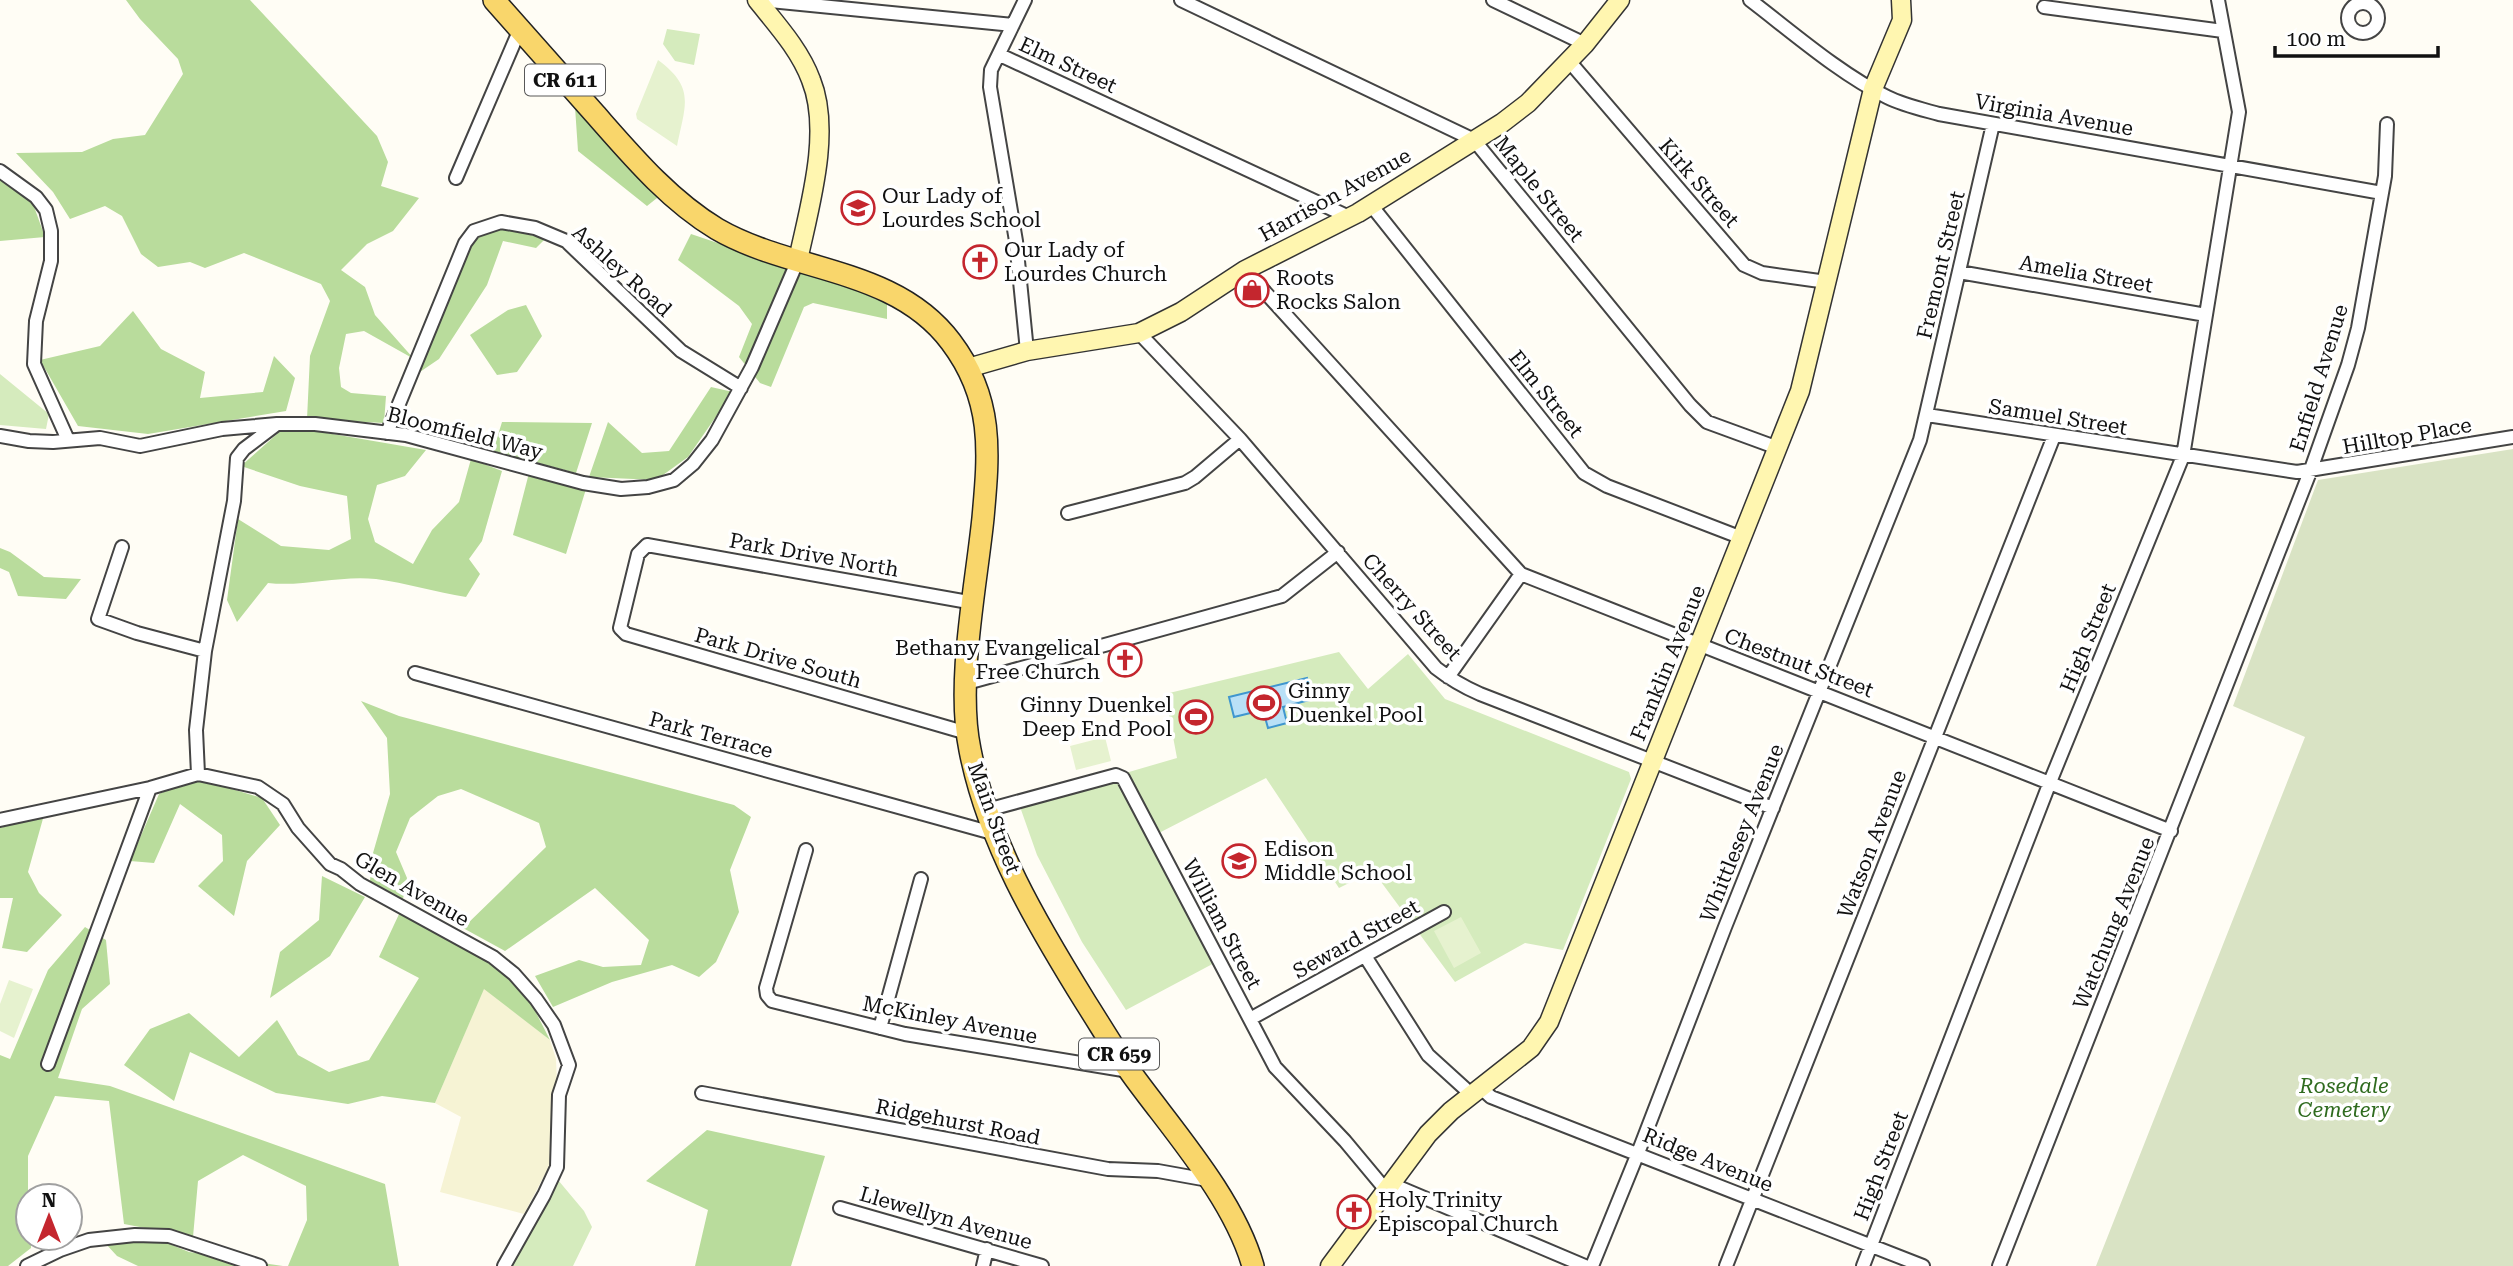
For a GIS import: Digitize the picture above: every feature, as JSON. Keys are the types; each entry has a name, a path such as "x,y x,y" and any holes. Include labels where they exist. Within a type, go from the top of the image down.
{"main road":[{"name":"CR 611","path":"499,2 636,160 681,203 716,228 738,239 895,294 915,307 950,340 968,368"},
{"name":"Main Street","path":"968,368 982,402 988,445 967,683 967,733 987,810 1013,874 1043,934 1129,1070 1234,1220 1253,1266"}],"street":[{"name":"Elm Street","path":"759,0 1013,25"},
{"path":"759,0 801,58 815,91 818,162 798,260"},
{"path":"968,368 1027,351 1016,241 990,88 991,70 1025,0"},
{"name":"Maple Street","path":"1181,0 1474,140 1699,414 1707,422 1778,447"},
{"path":"1493,0 1585,44"},
{"name":"Harrison Avenue","path":"1027,351 1139,333 1181,312 1245,270 1371,205 1528,103 1585,44 1620,0"},
{"name":"Virginia Avenue","path":"1750,0 1825,57 1873,89 1909,106 1993,124 2382,193"},
{"name":"Franklin Avenue","path":"1330,1266 1428,1134 1451,1111 1531,1048 1549,1022 1800,391 1873,89 1902,20 1901,0"},
{"path":"1902,20 1912,0"},
{"name":"High Street","path":"1863,1266 2050,782 2183,456 2239,112 2218,0"},
{"path":"2044,7 2222,31"},
{"path":"456,178 520,29"},
{"name":"Elm Street","path":"1000,55 1349,217"},
{"name":"Kirk Street","path":"1569,61 1744,265 1762,273 1827,282"},
{"name":"Fremont Street","path":"1927,415 1993,124"},
{"name":"Enfield Avenue","path":"2262,592 2310,472 2348,365 2358,328 2382,193 2387,124"},
{"path":"0,171 36,197 46,210 51,231 51,261 36,321 34,364 68,440"},
{"name":"Elm Street","path":"1371,205 1584,473 1607,486 1742,538"},
{"name":"Ashley Road","path":"387,433 465,243 474,231 501,222 535,228 566,241 681,351 741,388"},
{"name":"Bloomfield Way","path":"0,436 29,441 100,438 140,446 222,429 315,424 406,435 583,483 621,489 648,487 674,480 693,464 712,440 752,367 798,260"},
{"name":"Chestnut Street","path":"1245,270 1521,575 2171,831"},
{"name":"Amelia Street","path":"1959,272 2206,315"},
{"name":"Cherry Street","path":"1139,333 1240,439 1436,668 1448,677 1480,694 1773,808"},
{"name":"Samuel Street","path":"1927,415 2183,456"},
{"name":"Whittlesey Avenue","path":"1592,1266 1920,440 1927,415"},
{"path":"198,774 196,730 205,651 234,501 237,458 260,435 277,424"},
{"name":"Watson Avenue","path":"1726,1266 2054,436"},
{"name":"Hilltop Place","path":"2183,456 2310,472 2513,437"},
{"path":"1068,513 1185,483 1240,439"},
{"name":"Park Drive North","path":"620,628 638,554 647,545 974,603"},
{"path":"122,547 98,619 137,633 205,651"},
{"path":"967,683 1282,596 1338,552"},
{"path":"1448,677 1521,575"},
{"name":"Watchung Avenue","path":"1999,1266 2171,831 2262,592"},
{"name":"Park Drive South","path":"620,628 626,634 967,733"},
{"name":"Park Terrace","path":"415,673 997,834"},
{"name":"Glen Avenue","path":"0,820 150,788 198,774 258,787 283,804 298,828 330,864 360,884 493,957 516,976 554,1025 569,1065 559,1095 557,1167 503,1266"},
{"name":"William Street","path":"987,810 1116,775 1123,778 1275,1067 1387,1186 1585,1266"},
{"path":"48,1064 150,788"},
{"name":"McKinley Avenue","path":"806,850 766,988 772,1001 905,1034 1129,1070"},
{"path":"880,1028 921,878"},
{"name":"Seward Street","path":"1250,1019 1444,912"},
{"name":"Ridge Avenue","path":"1365,956 1428,1055 1476,1092 1639,1153 1923,1266"},
{"name":"Ridgehurst Road","path":"702,1093 1095,1167 1158,1171 1208,1180"},
{"name":"Llewellyn Avenue","path":"840,1208 1042,1266"},
{"path":"27,1266 89,1240 135,1235 169,1236 260,1266"},
{"path":"983,1266 987,1249"}],"shaded area":[{"path":"484,988 550,1040 556,1059 557,1084 551,1163 524,1214 440,1192 461,1117 435,1103"}],"green space":[{"path":"126,0 250,0 377,136 388,162 381,186 419,198 393,231 367,244 341,270 365,287 375,315 414,359 364,331 346,334 339,368 341,387 351,393 386,396 384,423 307,419 310,356 330,301 321,284 244,253 205,268 190,262 158,267 141,254 122,216 105,206 70,219 53,192 16,153 82,152 113,139 145,135 183,74 178,59"},
{"path":"667,29 700,34 694,65 675,61 663,44"},
{"path":"658,60 678,79 685,98 677,146 637,119 636,114"},
{"path":"575,107 662,194 647,206 578,151"},
{"path":"0,180 32,201 45,237 0,241"},
{"path":"505,228 545,239 536,248 503,241 487,285 439,359 414,376 475,236"},
{"path":"691,234 887,300 887,319 813,303 804,307 771,387 760,383 739,357 752,324 739,306 678,260"},
{"path":"526,305 542,336 517,372 497,375 470,335 508,310"},
{"path":"133,311 161,349 205,372 200,398 263,392 274,356 295,378 286,411 148,434 78,426 40,360 100,346"},
{"path":"0,374 49,414 46,429 0,425"},
{"path":"711,387 733,392 688,457 656,480 589,477 608,422 642,453 669,451"},
{"path":"502,422 592,423 576,473 493,451"},
{"path":"286,426 426,450 405,476 377,485 368,519 375,542 413,564 432,530 459,502 471,459 502,471 482,541 469,559 480,574 466,597 362,578 295,584 268,583 237,622 227,600 238,519 281,546 329,550 351,539 347,496 300,486 241,466"},
{"name":"Rosedale Cemetery","path":"2513,449 2513,1266 2096,1266 2305,737 2233,706 2318,480"},
{"path":"529,473 586,489 566,554 513,535"},
{"path":"0,548 10,552 44,577 81,579 66,599 18,596 9,572 0,568"},
{"path":"1339,652 1368,689 1408,654 1445,699 1629,772 1631,779 1563,950 1525,943 1455,982 1373,871 1339,888 1266,778 1155,835 1220,960 1126,1010 1082,942 1037,855 1019,804 1177,758 1165,694"},
{"path":"361,701 399,716 734,805 751,817 730,870 739,912 716,962 699,977 672,965 612,982 553,1007 535,976 579,960 603,967 641,965 649,940 595,888 505,951 463,928 546,847 539,823 461,789 438,796 410,818 396,852 407,878 403,899 370,881 373,853 390,794 387,738"},
{"path":"1105,737 1111,761 1076,770 1070,746"},
{"path":"195,778 262,798 280,825 247,861 234,916 198,886 223,861 222,835 180,804 154,863 130,861 159,794"},
{"path":"44,815 28,872 39,893 62,915 27,952 2,948 13,898 0,898 0,828"},
{"path":"322,876 365,897 330,956 270,998 280,952 319,920"},
{"path":"400,912 494,961 525,991 550,1040 484,989 435,1103 382,1096 348,1104 276,1093 190,1052 174,1101 124,1065 150,1029 189,1013 239,1057 277,1020 298,1055 329,1072 369,1060 419,978 379,957"},
{"path":"1461,917 1481,953 1454,968 1434,931"},
{"path":"85,927 106,940 110,984 82,1009 58,1078 110,1086 385,1184 399,1266 288,1266 307,1220 306,1186 243,1155 198,1181 193,1237 124,1224 109,1101 55,1096 28,1156 28,1182 14,1182 14,1252 26,1252 8,1266 0,1266 0,1055 10,1059 48,970"},
{"path":"9,980 33,989 14,1038 0,1031 0,1004"},
{"path":"707,1130 825,1156 791,1266 695,1266 708,1210 646,1181"},
{"path":"558,1180 584,1211 592,1227 573,1266 509,1266"},
{"path":"155,1238 189,1252 283,1266 138,1266 117,1256 106,1244"}],"water":[{"name":"Ginny Duenkel Pool","path":"1307,678 1313,699 1283,707 1287,723 1268,728 1263,710 1234,717 1229,697"}],"place":[{"name":"Our Lady of Lourdes School","path":"858,208"},
{"name":"Our Lady of Lourdes Church","path":"980,262"},
{"name":"Roots Rocks Salon","path":"1252,290"},
{"name":"Bethany Evangelical Free Church","path":"1125,660"},
{"name":"Ginny Duenkel Pool","path":"1264,703"},
{"name":"Ginny Duenkel Deep End Pool","path":"1196,717"},
{"name":"Edison Middle School","path":"1239,861"},
{"name":"Holy Trinity Episcopal Church","path":"1354,1212"}]}
